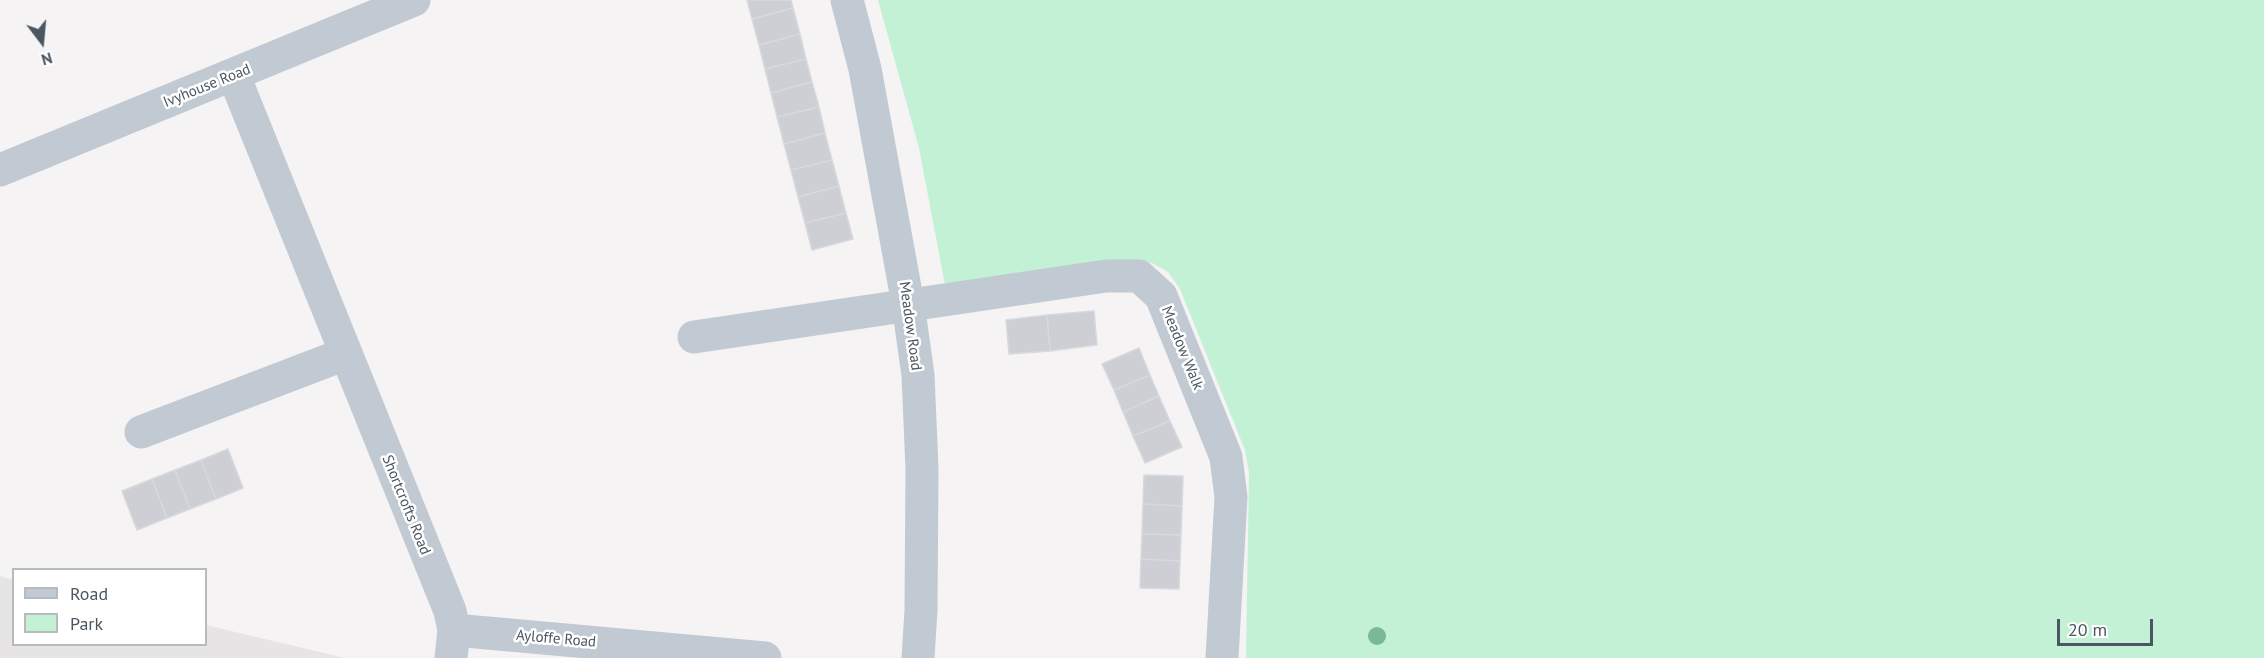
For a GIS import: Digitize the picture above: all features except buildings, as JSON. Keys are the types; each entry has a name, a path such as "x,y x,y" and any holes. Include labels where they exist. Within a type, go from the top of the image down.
{"street":[{"name":"Ivyhouse Road","path":"0,170 234,76 414,0"},
{"name":"Meadow Road","path":"847,0 865,69 908,304 918,375 922,469 918,658"},
{"name":"Shortcrofts Road","path":"234,76 450,611 452,644"},
{"name":"Meadow Walk","path":"694,337 1106,276 1139,276 1161,296 1226,457 1231,497 1222,658"},
{"path":"141,432 345,354"},
{"name":"Ayloffe Road","path":"452,644 765,658"}],"shaded area":[{"path":"0,576 12,580 12,646 207,646 207,625 345,658 0,658"}],"green space":[{"path":"878,0 2264,0 2264,658 1246,658 1249,473 1245,450 1180,289 1168,272 1152,263 1131,261 945,285 919,148"}]}
